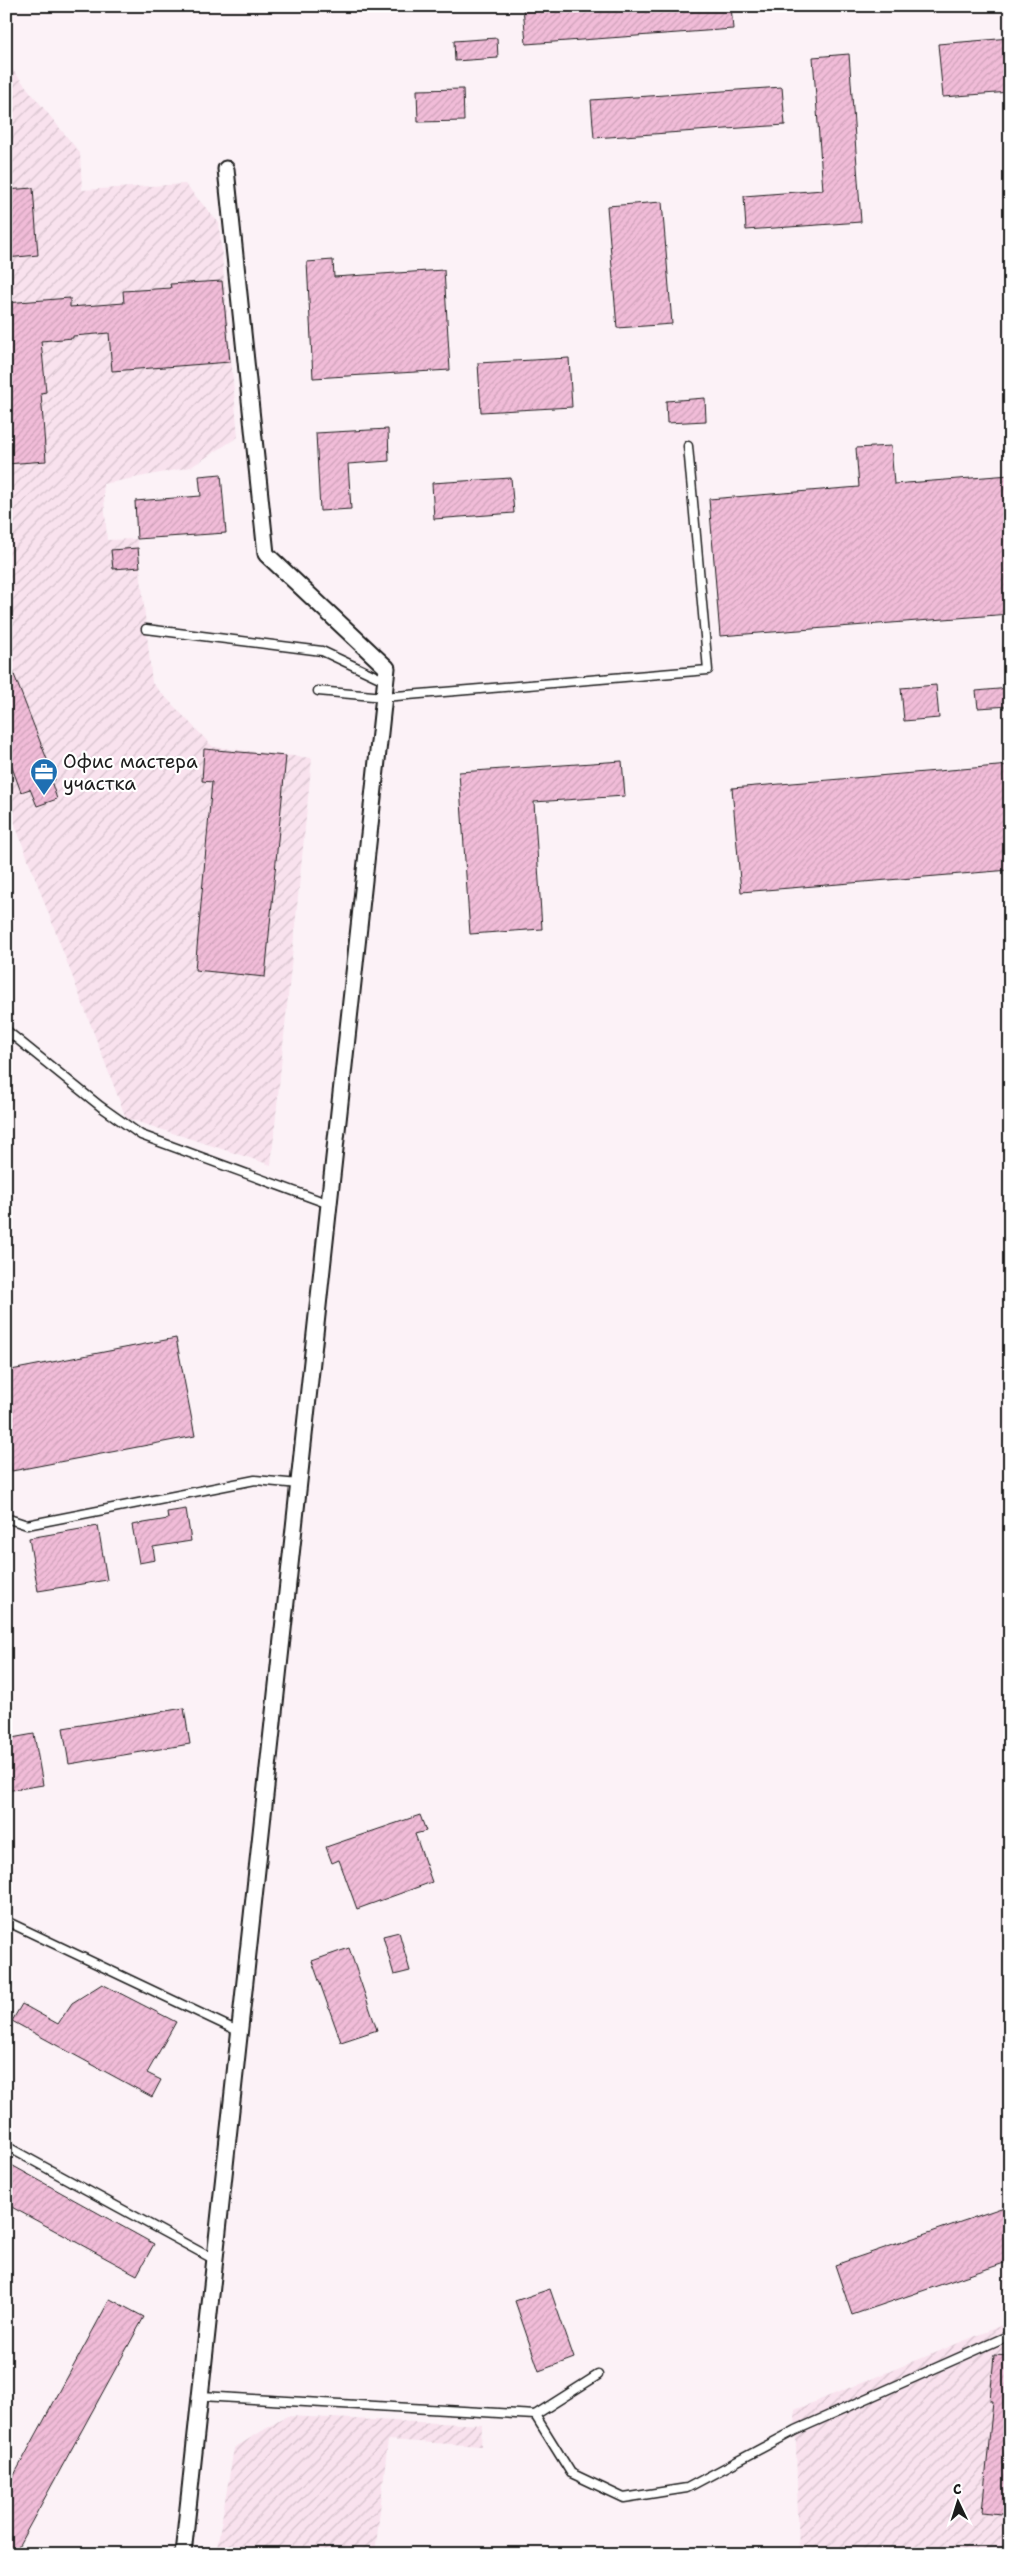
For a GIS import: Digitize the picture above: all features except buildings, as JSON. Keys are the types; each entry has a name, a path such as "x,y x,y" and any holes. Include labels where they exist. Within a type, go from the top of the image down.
{"street":[{"path":"183,2554 387,668 266,554 226,169"}],"lane":[{"path":"318,690 384,697 708,670 688,446"},
{"path":"146,629 322,651 386,681"},
{"path":"6,1030 100,1106 141,1135 329,1204"},
{"path":"6,1518 27,1525 255,1480 299,1484"},
{"path":"6,1921 240,2032"},
{"path":"6,2146 216,2261"},
{"path":"535,2415 571,2473 624,2498 687,2488 796,2430 1010,2336"},
{"path":"201,2396 535,2415 598,2375"}],"shaded area":[{"path":"6,11 11,68 80,153 82,190 185,184 219,223 238,437 191,467 103,484 107,540 137,539 152,683 213,747 312,758 271,1165 126,1118 6,801"},
{"path":"1010,2322 1010,2554 799,2554 795,2410"},
{"path":"287,2416 482,2425 481,2446 388,2440 375,2554 216,2554 234,2448"}],"place":[{"name":"Офис мастера участка","path":"44,796"}]}
